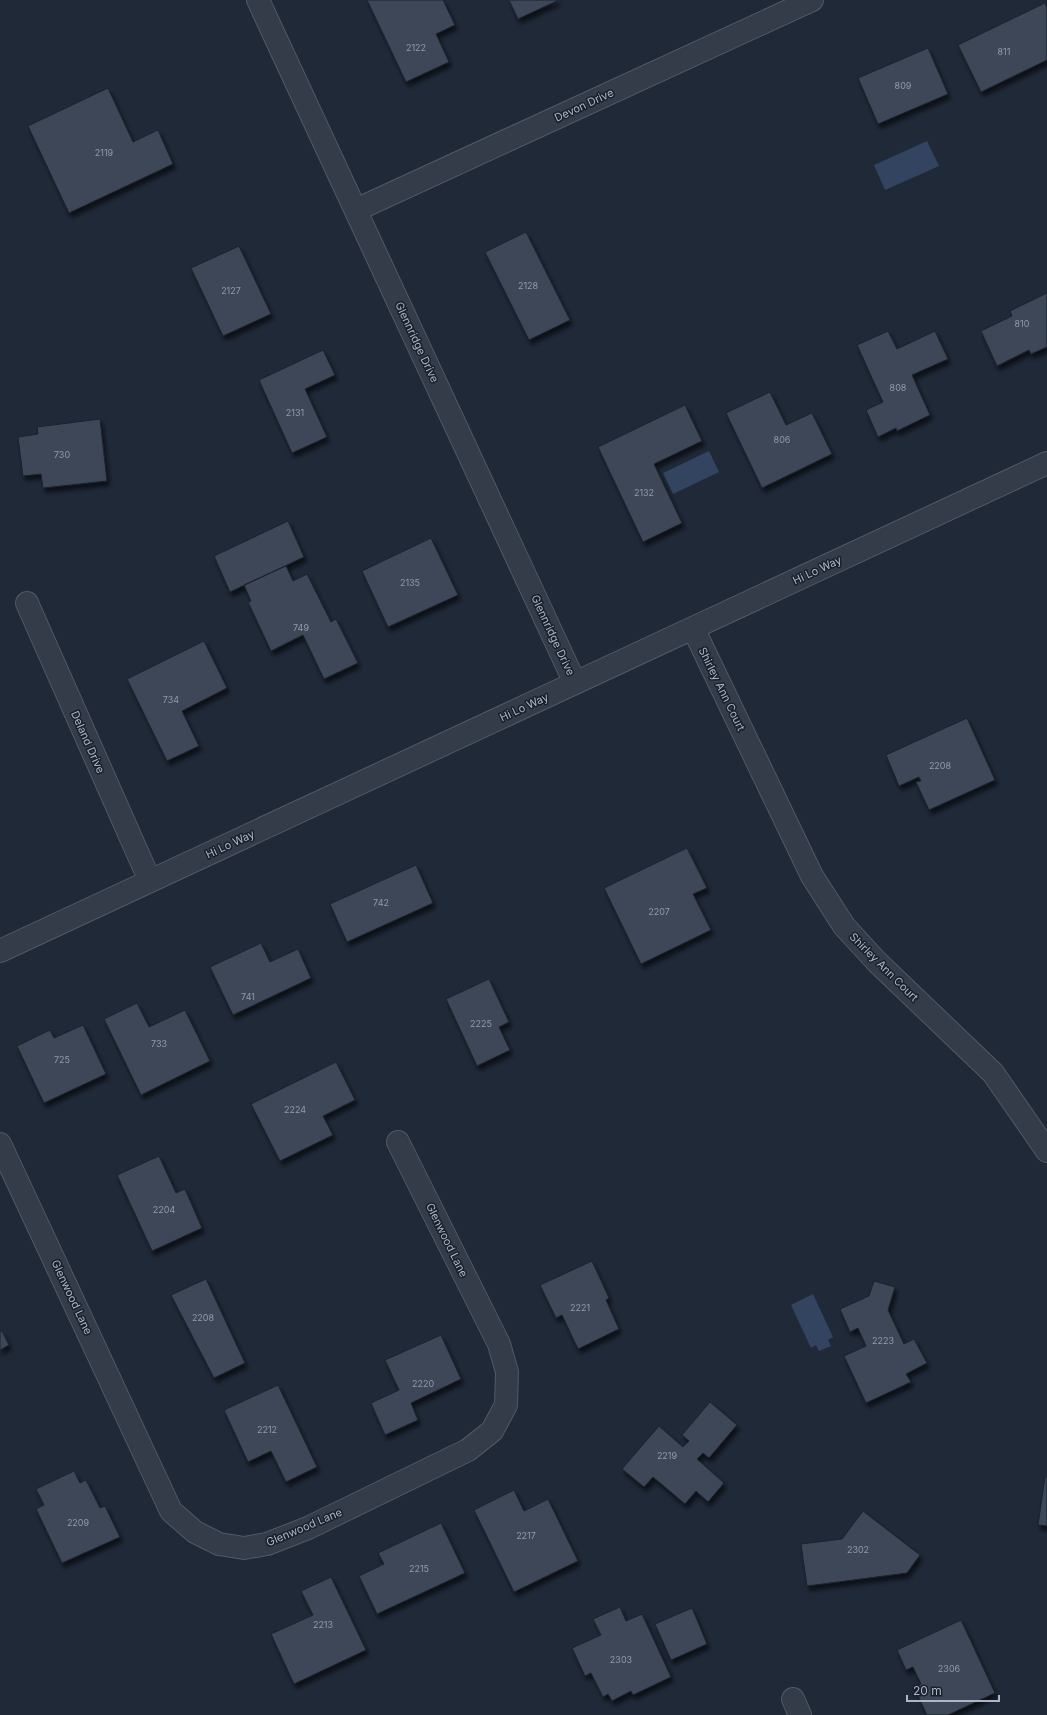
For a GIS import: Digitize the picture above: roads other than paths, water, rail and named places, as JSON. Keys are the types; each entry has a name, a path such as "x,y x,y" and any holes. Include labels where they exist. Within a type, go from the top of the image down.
{"street":[{"name":"Glennridge Drive","path":"258,0 575,683"},
{"name":"Devon Drive","path":"356,210 812,0"},
{"name":"Hi Lo Way","path":"0,951 1047,463"},
{"name":"Deland Drive","path":"27,603 150,881"},
{"name":"Shirley Ann Court","path":"693,628 812,876 844,926 877,962 993,1073 1047,1152"},
{"name":"Glenwood Lane","path":"0,1144 171,1511 195,1532 219,1544 244,1548 267,1544 308,1528 468,1450 492,1431 506,1405 507,1372 499,1344 398,1142"}],"water":[{"path":"927,141 939,166 885,190 874,165"},
{"path":"709,451 719,472 673,494 663,473"},
{"path":"813,1294 833,1337 828,1340 831,1346 819,1351 816,1345 811,1348 791,1305"}]}
